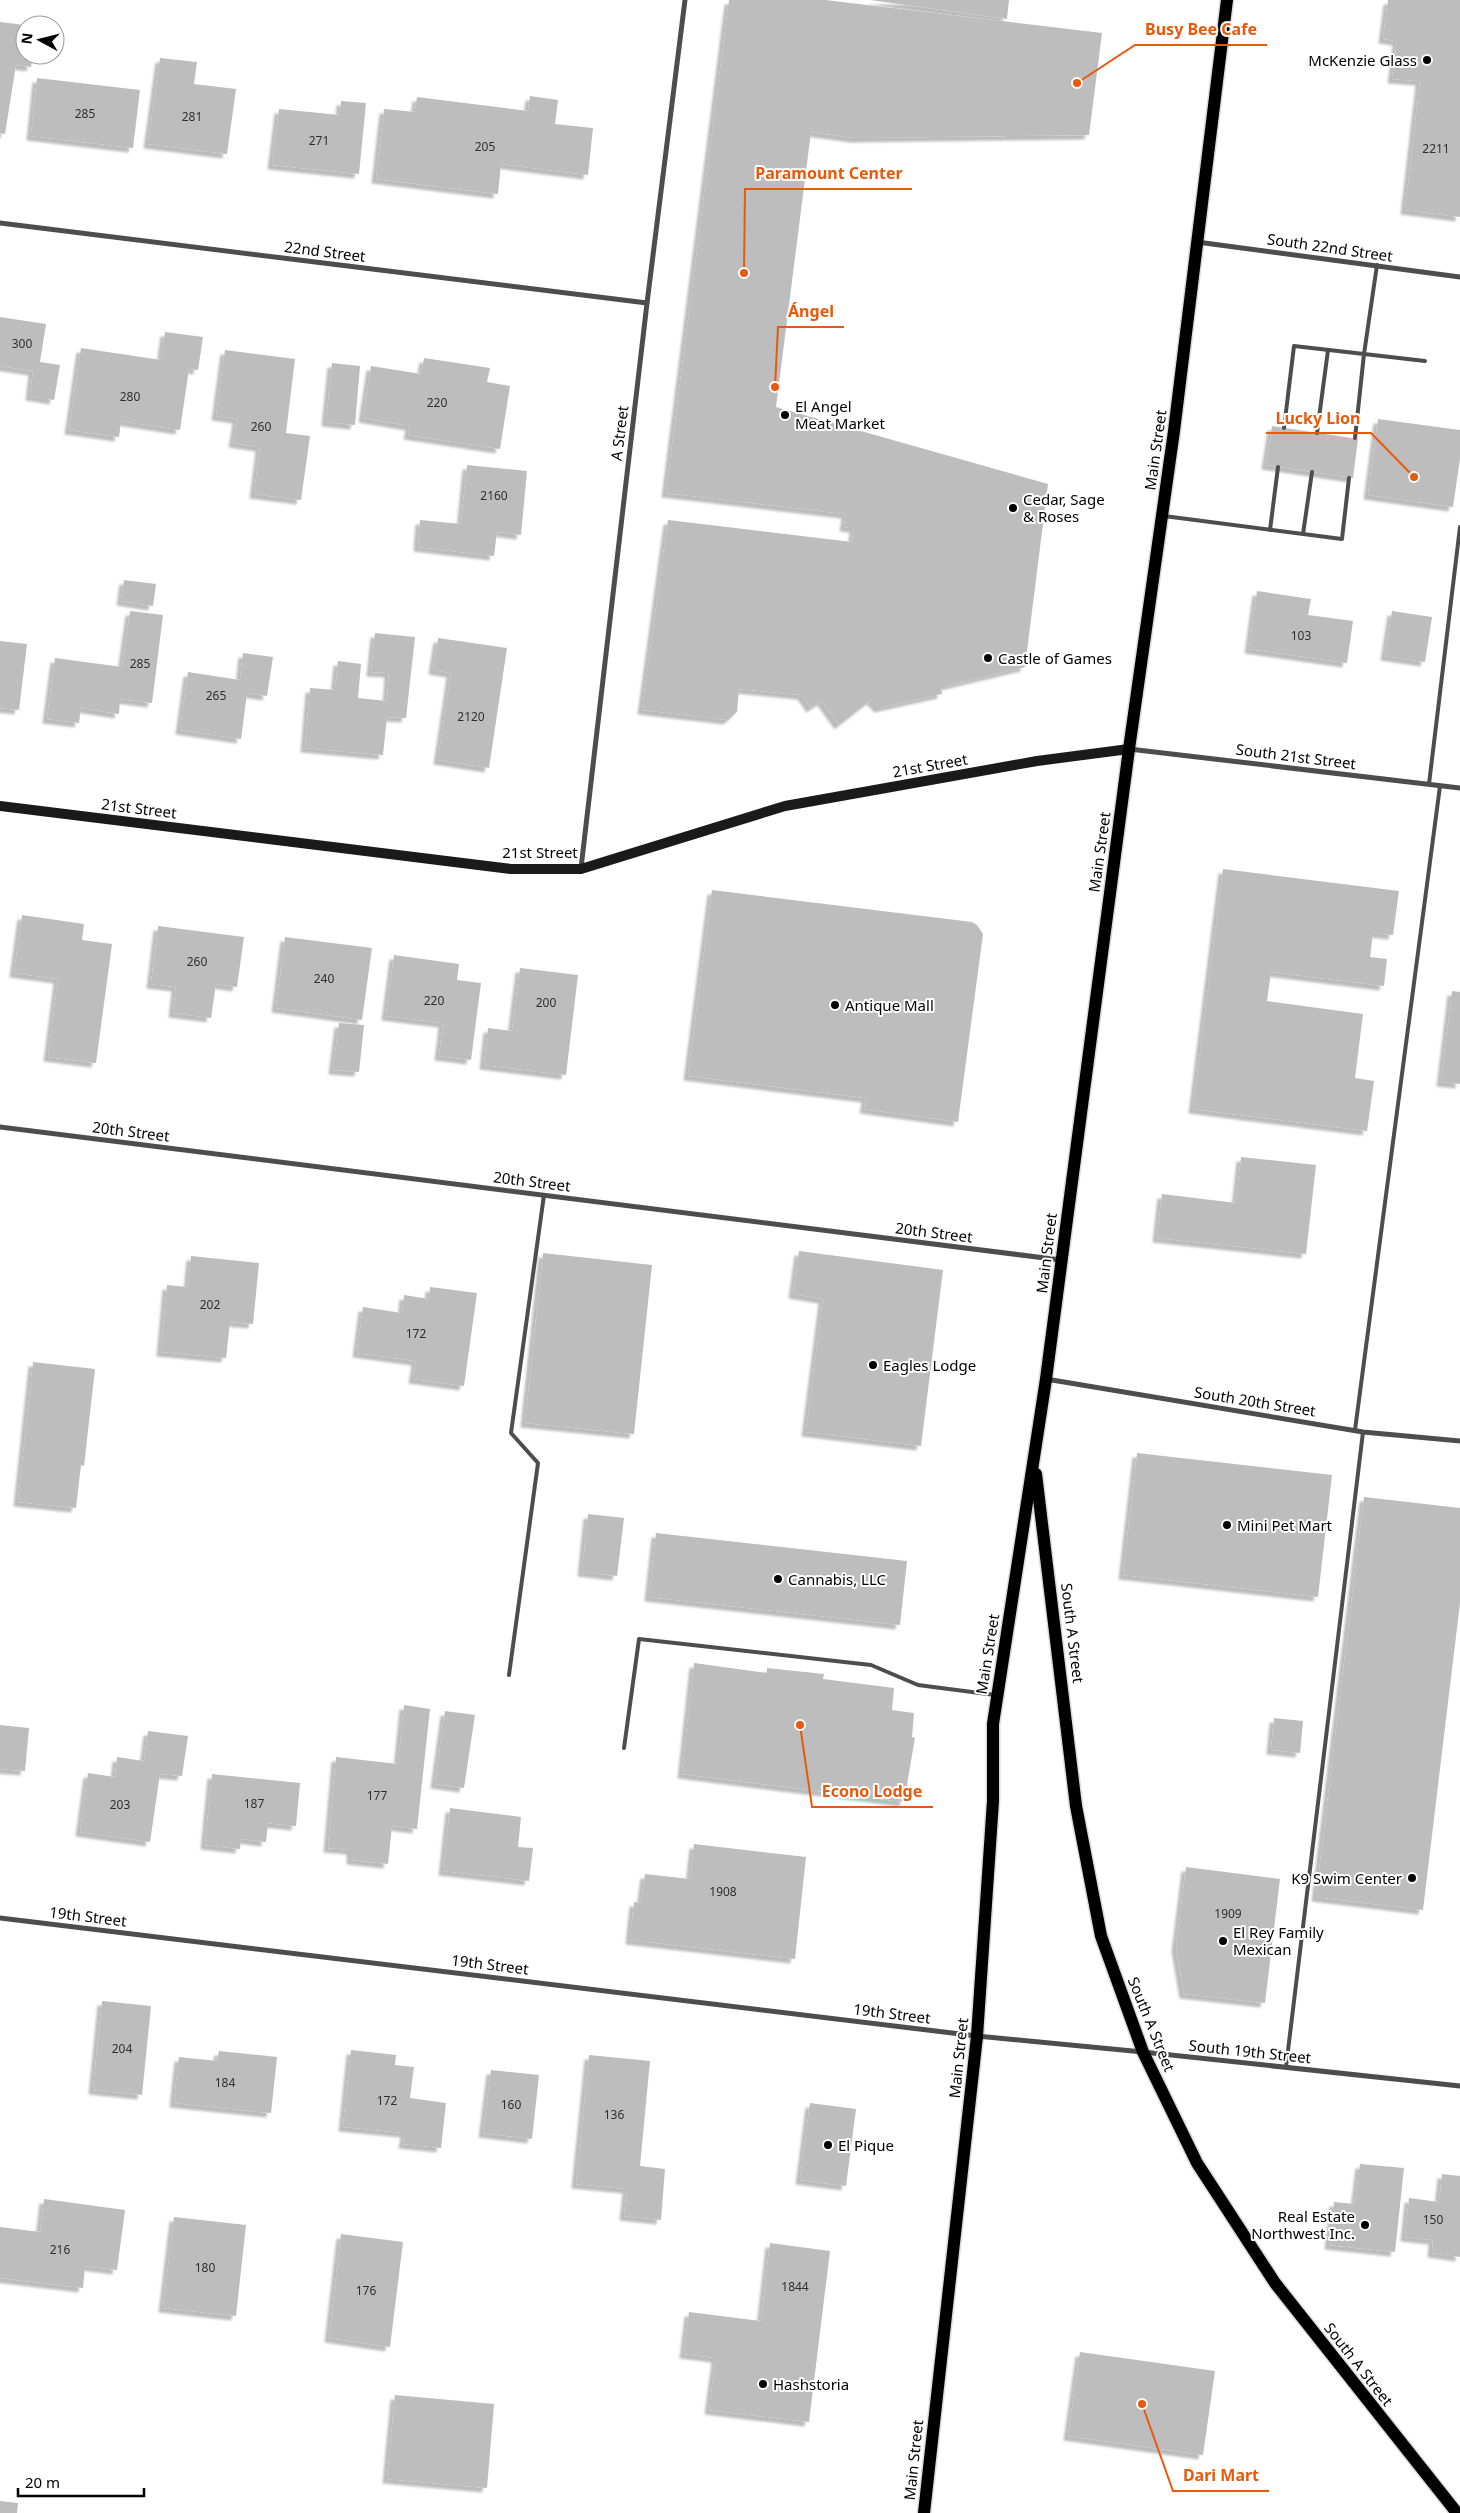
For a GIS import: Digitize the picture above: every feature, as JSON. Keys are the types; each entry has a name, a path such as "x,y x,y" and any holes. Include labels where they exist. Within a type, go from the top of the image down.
{"main road":[{"name":"Main Street","path":"924,2513 977,2036 992,1801 993,1724 1046,1379 1129,749 1188,324 1227,0"},
{"name":"South A Street","path":"1035,1459 1076,1806 1101,1936 1143,2052 1198,2163 1275,2284 1457,2513"}],"street":[{"name":"A Street","path":"581,869 647,303 685,0"},
{"name":"22nd Street","path":"0,223 647,303"},
{"name":"South 22nd Street","path":"1197,242 1460,276"},
{"name":"21st Street","path":"0,806 511,869 581,869 785,806 1037,761 1129,749"},
{"name":"South 21st Street","path":"1129,749 1460,788"},
{"name":"20th Street","path":"0,1127 1062,1260"},
{"name":"South 20th Street","path":"1046,1379 1363,1432 1460,1441"},
{"name":"19th Street","path":"0,1918 977,2036"},
{"name":"South 19th Street","path":"977,2036 1460,2086"}],"lane":[{"path":"1355,438 1364,354 1377,265"},
{"path":"1284,428 1294,346 1425,361"},
{"path":"1317,433 1328,350"},
{"path":"1270,530 1278,467"},
{"path":"1303,534 1312,472"},
{"path":"1162,516 1342,539 1349,478"},
{"path":"1429,784 1460,526"},
{"path":"1355,1430 1440,786"},
{"path":"509,1675 538,1463 511,1434 544,1195"},
{"path":"1286,2067 1363,1432"},
{"path":"624,1748 639,1639 871,1665 918,1685 997,1695"}],"building":[{"path":"729,0 825,0 1102,33 1089,135 855,138 811,132 776,407 1048,484 1025,667 941,687 942,694 879,708 871,700 839,725 822,701 811,708 802,695 739,689 737,712 728,720 642,710 668,520 852,542 854,528 844,527 846,514 666,493"},
{"path":"870,0 1009,0 1007,19"},
{"path":"1388,0 1460,0 1460,217 1405,210 1420,81 1392,79 1397,41 1383,39"},
{"path":"0,22 15,24 16,65 5,134 0,133"},
{"path":"160,58 197,62 194,84 236,89 227,154 148,144"},
{"path":"37,78 140,90 133,148 31,136"},
{"path":"530,96 558,100 555,124 593,128 588,175 501,164 498,194 376,179 384,109 415,112 417,97 528,111"},
{"path":"341,101 366,103 359,174 272,165 279,109 340,115"},
{"path":"0,317 46,324 40,362 60,365 54,400 30,396 33,371 0,366"},
{"path":"165,332 203,337 198,370 189,369 180,430 121,421 119,437 69,430 81,348 161,360"},
{"path":"225,350 295,359 286,433 310,436 301,500 254,494 260,447 233,443 237,419 216,416"},
{"path":"424,358 490,368 487,382 510,386 500,449 408,435 410,426 363,418 371,366 421,374"},
{"path":"332,363 360,366 355,425 326,422"},
{"path":"1378,419 1460,430 1460,459 1453,507 1368,495"},
{"path":"1272,426 1358,439 1353,478 1266,465"},
{"path":"467,465 527,471 521,535 497,532 494,556 418,547 420,520 461,524"},
{"path":"124,580 156,584 153,606 121,601"},
{"path":"1257,591 1311,599 1308,615 1353,621 1347,663 1249,649"},
{"path":"130,611 163,615 152,703 120,699 119,714 81,708 79,723 47,719 55,658 122,667"},
{"path":"1392,611 1432,617 1425,662 1385,656"},
{"path":"375,633 415,637 406,718 387,717 383,755 305,748 310,688 335,690 338,661 361,664 358,698 387,701 389,673 371,672"},
{"path":"438,638 507,648 489,768 438,760 451,673 433,670"},
{"path":"0,641 27,644 19,710 0,708"},
{"path":"243,653 273,657 267,696 247,693 241,739 180,730 188,672 240,680"},
{"path":"1223,869 1399,891 1393,935 1373,933 1370,957 1387,959 1384,986 1271,972 1267,1001 1363,1014 1355,1078 1374,1081 1367,1131 1193,1109"},
{"name":"Antique Mall","path":"712,890 972,922 977,925 983,934 958,1122 864,1109 866,1098 688,1076"},
{"path":"22,915 84,924 82,940 112,944 96,1063 48,1057 58,979 14,973"},
{"path":"158,926 244,937 237,987 216,984 211,1018 173,1013 176,987 151,984"},
{"path":"285,937 372,948 362,1020 276,1008"},
{"path":"394,955 459,964 457,980 481,983 471,1060 439,1056 443,1023 386,1016"},
{"path":"520,968 578,975 566,1075 484,1065 488,1028 512,1031"},
{"path":"1452,991 1460,992 1460,1084 1441,1082"},
{"path":"339,1023 364,1025 359,1072 333,1070"},
{"path":"1241,1157 1316,1165 1306,1254 1157,1238 1162,1194 1236,1203"},
{"name":"Eagles Lodge","path":"799,1251 943,1270 921,1446 806,1432 823,1299 793,1294"},
{"path":"543,1253 652,1265 634,1434 525,1423"},
{"path":"191,1256 259,1263 253,1324 230,1322 226,1358 161,1352 167,1285 188,1287"},
{"path":"430,1287 477,1293 464,1386 413,1379 416,1361 357,1353 363,1307 402,1313 404,1295 429,1299"},
{"path":"33,1362 95,1369 84,1466 81,1465 76,1508 18,1502"},
{"name":"Mini Pet Mart","path":"1137,1453 1332,1475 1318,1597 1123,1575"},
{"path":"1364,1497 1460,1508 1460,1603 1423,1910 1316,1897"},
{"path":"588,1514 624,1518 617,1576 582,1572"},
{"name":"Cannabis, LLC","path":"656,1533 907,1561 900,1625 649,1597"},
{"path":"694,1663 767,1673 767,1668 824,1674 823,1679 894,1688 892,1710 914,1713 912,1737 915,1738 904,1802 682,1774"},
{"path":"404,1705 430,1709 417,1829 392,1826 388,1864 351,1860 351,1850 328,1848 336,1757 398,1764"},
{"path":"445,1711 475,1715 464,1788 435,1784"},
{"path":"1274,1718 1303,1721 1300,1753 1271,1750"},
{"path":"0,1725 29,1728 25,1771 0,1769"},
{"path":"148,1731 188,1736 182,1776 160,1774 150,1842 80,1832 88,1773 115,1777 117,1757 144,1761"},
{"path":"212,1774 300,1783 296,1826 268,1823 266,1842 241,1839 240,1849 205,1845"},
{"path":"450,1808 521,1817 518,1847 533,1848 529,1881 443,1871"},
{"path":"694,1844 806,1857 795,1959 630,1940 634,1902 641,1903 645,1874 690,1879"},
{"path":"1186,1867 1280,1879 1265,2003 1184,1994 1176,1947"},
{"path":"102,2001 151,2006 142,2095 93,2090"},
{"path":"351,2050 396,2055 395,2065 414,2067 410,2098 446,2103 441,2148 403,2144 405,2133 343,2127"},
{"path":"219,2051 277,2057 271,2113 174,2103 179,2057 217,2061"},
{"path":"589,2055 650,2061 640,2166 665,2169 661,2220 624,2216 627,2189 576,2184"},
{"path":"491,2070 539,2075 532,2139 483,2133"},
{"name":"El Pique","path":"810,2103 856,2109 846,2186 800,2180"},
{"name":"Real Estate Northwest Inc.","path":"1360,2164 1404,2168 1395,2252 1329,2245 1334,2202 1355,2204"},
{"path":"1442,2174 1460,2176 1460,2257 1432,2253 1433,2240 1405,2237 1409,2198 1439,2202"},
{"path":"44,2199 125,2210 117,2270 85,2266 83,2288 0,2278 0,2227 40,2232"},
{"path":"174,2217 246,2225 236,2316 163,2308"},
{"path":"341,2234 403,2242 390,2347 329,2338"},
{"name":"Hashstoria","path":"770,2243 830,2251 809,2422 709,2410 716,2358 684,2354 689,2312 761,2321"},
{"path":"1080,2352 1215,2371 1203,2455 1068,2436"},
{"path":"395,2395 494,2404 487,2488 387,2479"},
{"path":"0,2501 18,2503 17,2513 0,2513"}],"place":[{"name":"McKenzie Glass","path":"1427,60"},
{"name":"Busy Bee Cafe","path":"1077,83"},
{"name":"Paramount Center","path":"744,273"},
{"name":"Ángel","path":"775,387"},
{"name":"El Angel Meat Market","path":"785,415"},
{"name":"Lucky Lion","path":"1414,477"},
{"name":"Cedar, Sage & Roses","path":"1013,508"},
{"name":"Castle of Games","path":"988,658"},
{"name":"Antique Mall","path":"835,1005"},
{"name":"Eagles Lodge","path":"873,1365"},
{"name":"Mini Pet Mart","path":"1227,1525"},
{"name":"Cannabis, LLC","path":"778,1579"},
{"name":"Econo Lodge","path":"800,1725"},
{"name":"K9 Swim Center","path":"1412,1878"},
{"name":"El Rey Family Mexican","path":"1223,1941"},
{"name":"El Pique","path":"828,2145"},
{"name":"Real Estate Northwest Inc.","path":"1365,2225"},
{"name":"Hashstoria","path":"763,2384"},
{"name":"Dari Mart","path":"1142,2404"}]}
